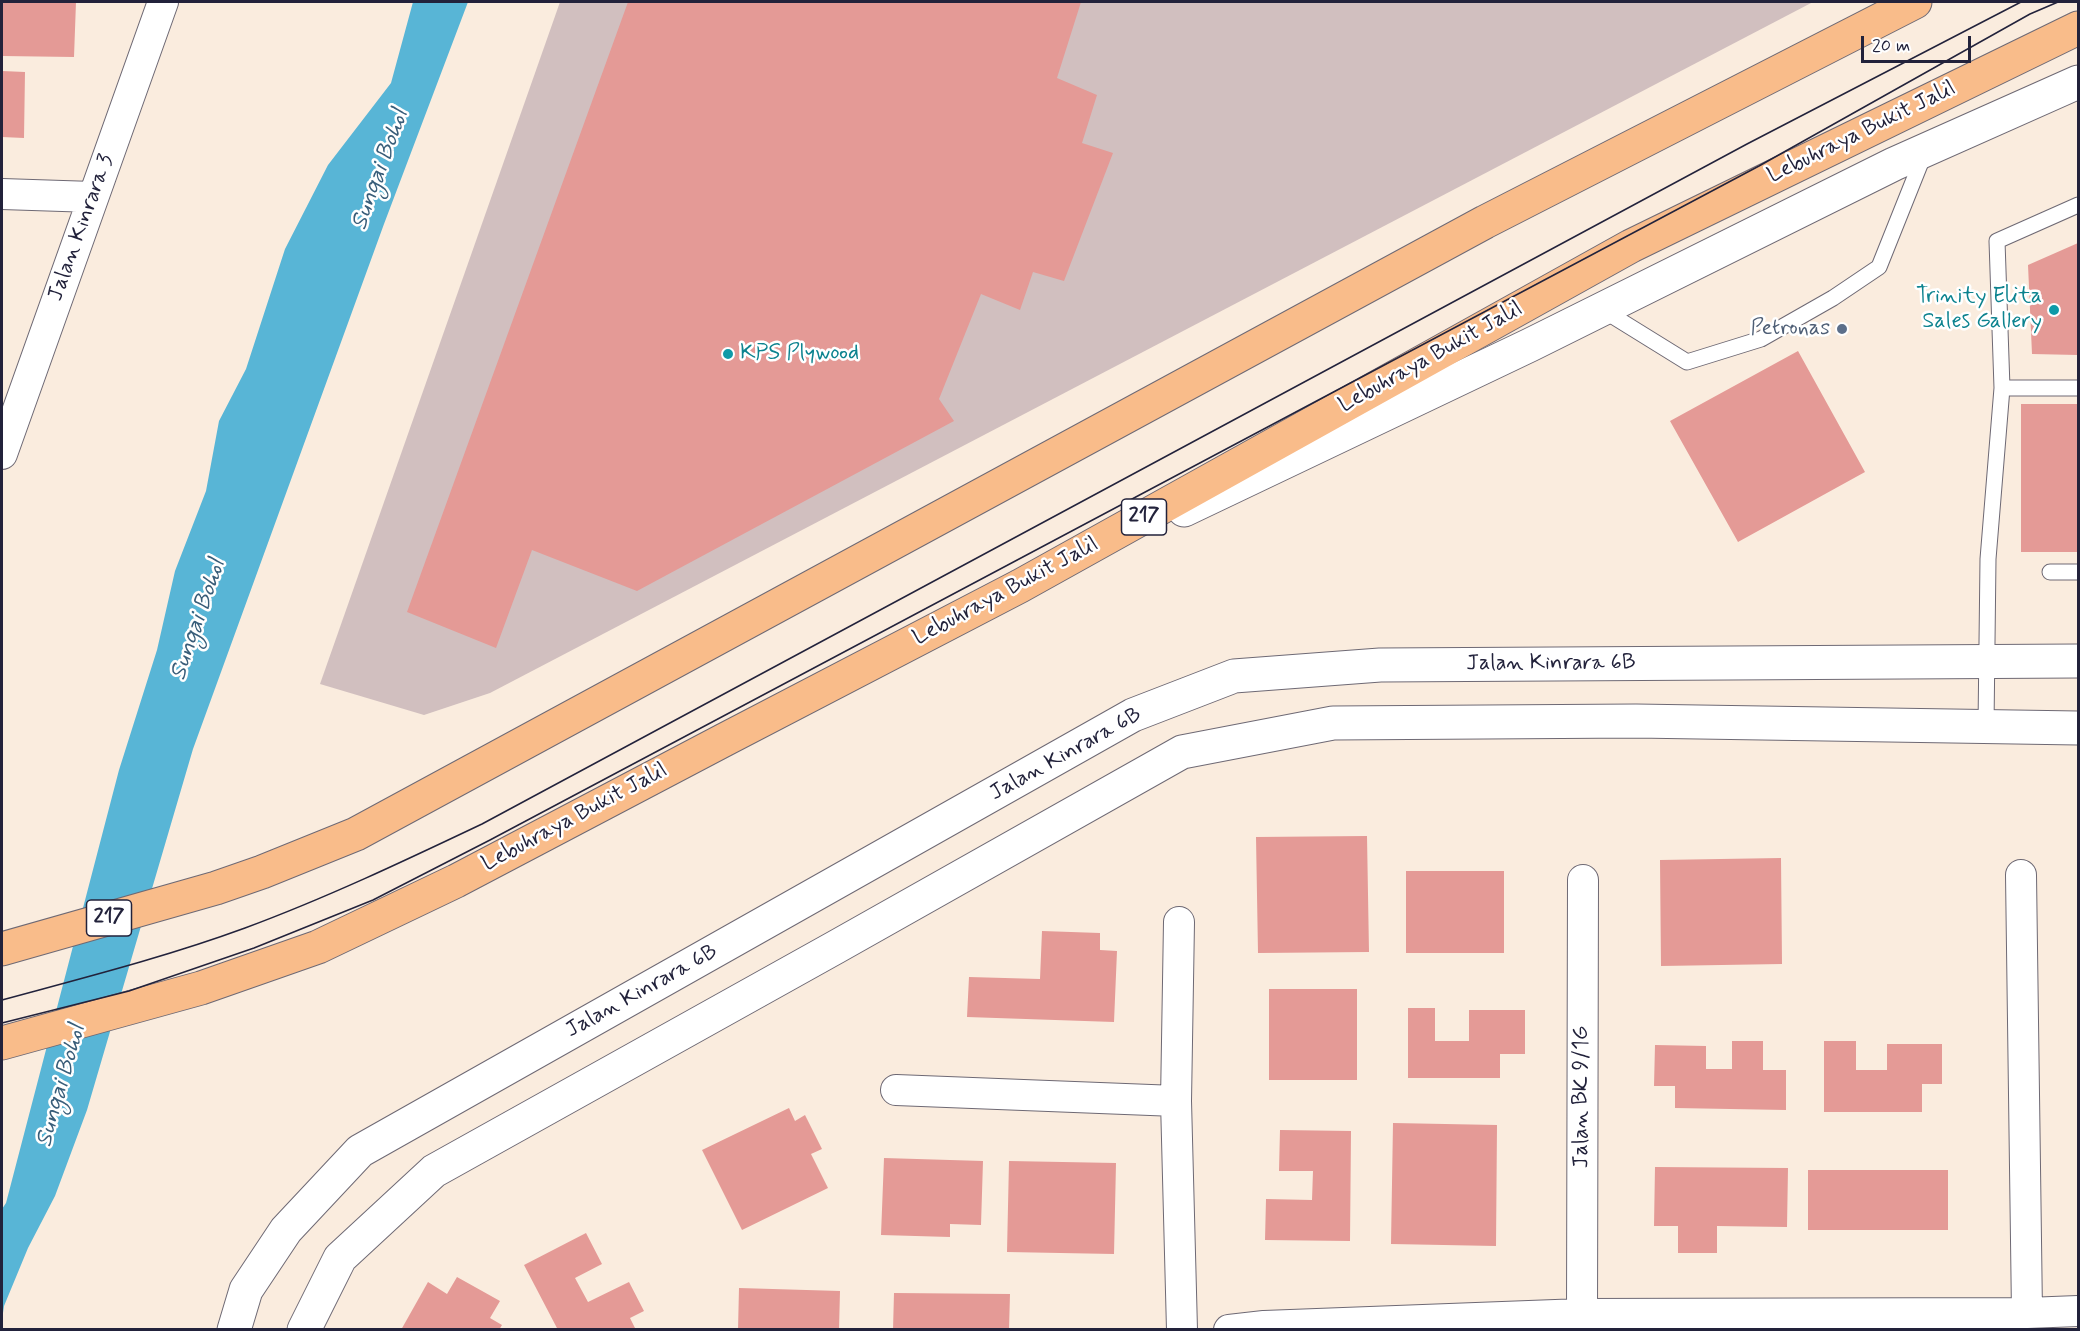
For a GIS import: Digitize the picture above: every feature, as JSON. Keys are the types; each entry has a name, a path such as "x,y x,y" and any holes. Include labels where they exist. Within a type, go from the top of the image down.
{"highway":[{"name":"217","path":"2,949 216,888 356,834 1485,222 1915,2"},
{"name":"Lebuhraya Bukit Jalil","path":"2,1043 201,988 318,947 456,881 1020,586 1631,246 2079,28"}],"street":[{"name":"Jalan Kinrara 3","path":"2,454 163,2"},
{"path":"1020,586 1337,439 1926,150 2074,88"},
{"path":"2,194 93,197"},
{"name":"Jalan Kinrara 6B","path":"234,1329 246,1290 286,1230 360,1151 1132,716 1234,676 1380,665 2079,661"},
{"path":"304,1329 340,1258 434,1171 1182,752 1334,723 1636,721 2079,728"},
{"path":"2021,875 2027,1313"},
{"name":"Jalan BK 9/1G","path":"1582,1314 1583,880"},
{"path":"1179,922 1176,1101 1182,1329"},
{"path":"896,1090 1176,1101"},
{"path":"1229,1329 1582,1314 2079,1311"}],"lane":[{"path":"1602,309 1687,362 1761,339 1833,298 1879,267 1926,150"},
{"path":"1986,726 1988,559 2002,388 1998,241 2079,205"},
{"path":"2002,388 2079,388"},
{"path":"2050,572 2079,572"}],"shaded area":[{"path":"560,2 1813,2 490,693 424,715 320,684"}],"water":[{"name":"Sungai Bohol","path":"413,2 468,2 384,224 193,749 87,1110 55,1196 28,1248 4,1306 2,1320 2,1209 6,1203 119,770 157,650 175,571 206,491 219,421 246,369 285,249 328,165 391,83"}],"building":[{"path":"2,2 76,2 74,57 2,56"},
{"name":"KPS Plywood","path":"628,2 1081,2 1057,78 1097,95 1082,143 1113,153 1064,281 1033,272 1020,310 981,294 939,399 954,421 637,591 532,550 496,648 407,612"},
{"path":"2,71 25,72 24,138 2,137"},
{"name":"Trinity Elita Sales Gallery","path":"2078,243 2078,355 2032,354 2028,265"},
{"path":"1798,351 1865,472 1738,542 1670,421"},
{"path":"2021,404 2078,404 2078,552 2021,552"},
{"path":"1367,836 1369,952 1258,953 1256,837"},
{"path":"1781,858 1782,964 1661,966 1660,860"},
{"path":"1406,871 1504,871 1504,953 1406,953"},
{"path":"1042,931 1100,933 1100,950 1117,951 1114,1022 967,1017 969,977 1040,979"},
{"path":"1269,989 1357,989 1357,1080 1269,1080"},
{"path":"1408,1008 1435,1008 1435,1041 1469,1041 1469,1010 1525,1010 1525,1054 1500,1054 1500,1078 1408,1078"},
{"path":"1732,1041 1763,1041 1763,1070 1786,1070 1786,1110 1675,1108 1675,1086 1654,1086 1655,1045 1706,1046 1706,1069 1732,1069"},
{"path":"1824,1041 1856,1041 1856,1070 1887,1070 1887,1044 1942,1044 1942,1084 1922,1084 1922,1112 1824,1112"},
{"path":"789,1108 795,1121 805,1115 822,1149 811,1154 828,1188 742,1230 702,1150"},
{"path":"1393,1123 1497,1125 1496,1246 1391,1244"},
{"path":"1280,1130 1351,1131 1350,1241 1265,1240 1266,1199 1312,1200 1313,1171 1279,1171"},
{"path":"884,1158 983,1161 981,1225 950,1224 950,1237 881,1235"},
{"path":"1009,1161 1116,1163 1114,1254 1007,1252"},
{"path":"1655,1167 1788,1168 1787,1227 1717,1226 1717,1253 1678,1253 1678,1226 1654,1226"},
{"path":"1808,1170 1948,1170 1948,1230 1808,1230"},
{"path":"586,1233 602,1264 575,1278 588,1302 629,1282 644,1311 630,1318 636,1330 558,1330 524,1265"},
{"path":"457,1277 500,1301 490,1318 502,1325 499,1330 401,1330 428,1282 447,1294"},
{"path":"739,1288 840,1291 839,1330 738,1330"},
{"path":"894,1293 1010,1294 1009,1330 893,1330"}],"tram line":[{"path":"2,1000 215,939 335,892 482,824 1747,144 2021,2"},
{"path":"2,1023 129,991 254,948 373,900 1759,166 2030,14 2058,2"}],"place":[{"name":"Trinity Elita Sales Gallery","path":"2054,310"},
{"name":"Petronas","path":"1842,329"},
{"name":"KPS Plywood","path":"728,354"}]}
